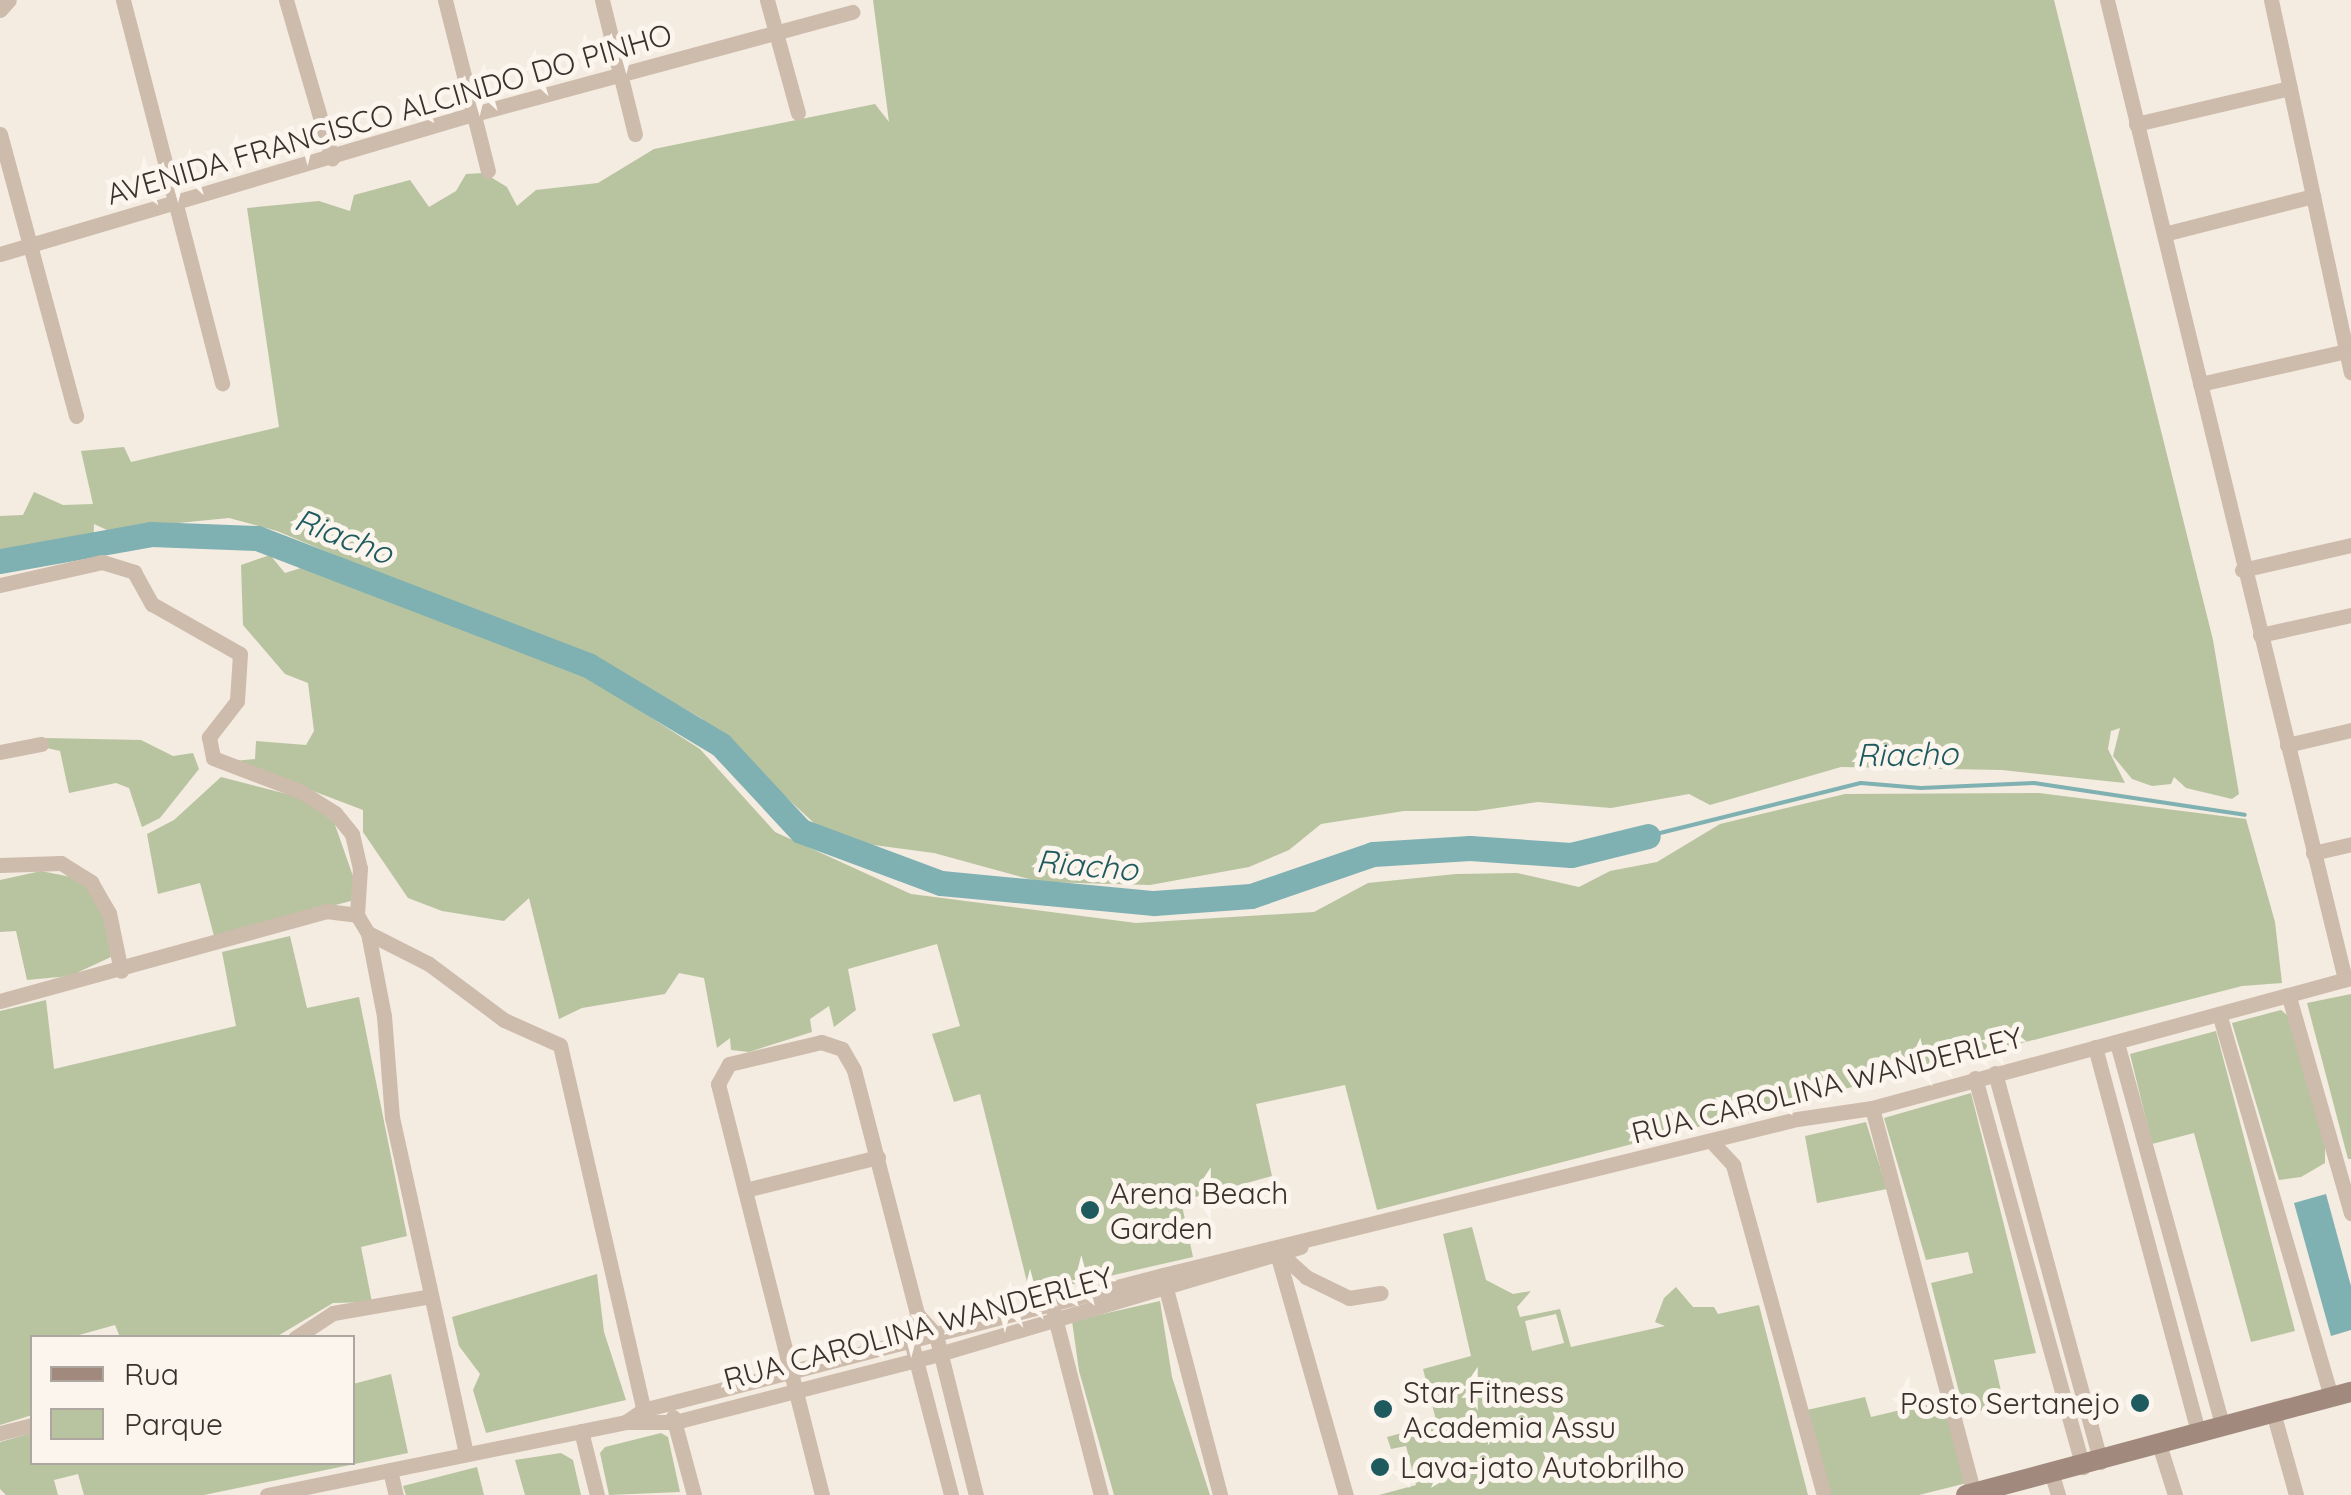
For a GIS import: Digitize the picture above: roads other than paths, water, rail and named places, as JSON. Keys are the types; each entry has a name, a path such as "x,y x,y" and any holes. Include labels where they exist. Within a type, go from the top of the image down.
{"main road":[{"path":"1970,1494 2055,1485 2092,1465 2158,1441 2341,1394"}],"street":[{"path":"0,10 9,0"},
{"path":"124,0 222,383"},
{"path":"286,0 332,158"},
{"path":"446,0 488,171"},
{"path":"602,0 635,134"},
{"path":"768,0 798,113"},
{"path":"2107,0 2242,570 2348,979"},
{"path":"2252,0 2272,2 2351,373"},
{"name":"AVENIDA FRANCISCO ALCINDO DO PINHO","path":"0,254 178,206 474,114 852,12"},
{"path":"2136,124 2290,88"},
{"path":"0,134 76,416"},
{"path":"2164,234 2313,196"},
{"path":"2200,384 2346,351"},
{"path":"2242,570 2351,545"},
{"path":"0,585 102,562 134,572 152,604 238,650 237,702 212,730 209,751 219,764 300,791 334,812 352,834 360,868 357,915 368,934 384,1016 392,1117 466,1454"},
{"path":"2260,635 2351,615"},
{"path":"2287,745 2351,730"},
{"path":"0,752 41,744"},
{"path":"2313,852 2351,844"},
{"path":"0,866 60,863 92,882 109,913 121,971"},
{"path":"0,1001 121,971 326,911 357,915"},
{"path":"267,1495 645,1418 560,1045 504,1020 429,964 368,934"},
{"name":"RUA CAROLINA WANDERLEY","path":"645,1418 669,1403 936,1335 1054,1311 1314,1239 1711,1141 1872,1108 1975,1078 2220,1018 2348,979"},
{"path":"2289,997 2351,1213"},
{"path":"2220,1018 2341,1394"},
{"path":"822,1495 718,1084 729,1064 833,1043 854,1070 878,1158 917,1314 911,1341 915,1360 950,1495"},
{"path":"2117,1043 2222,1424"},
{"path":"2095,1048 2198,1431"},
{"path":"1995,1073 2092,1465"},
{"path":"1975,1078 2092,1465"},
{"path":"1872,1108 1970,1494"},
{"path":"1711,1141 1733,1164 1824,1495"},
{"path":"745,1190 878,1158"},
{"path":"1278,1252 1306,1277 1349,1298 1380,1293"},
{"path":"1278,1252 1346,1495"},
{"path":"1164,1282 1220,1495"},
{"path":"300,1335 334,1313 431,1296"},
{"path":"1054,1311 1101,1495"},
{"name":"RUA CAROLINA WANDERLEY","path":"645,1418 675,1422 940,1354 1054,1311"},
{"path":"917,1314 936,1335 976,1495"},
{"path":"669,1403 694,1495"},
{"path":"2273,1412 2296,1495"},
{"path":"0,1434 30,1425"},
{"path":"582,1431 597,1495"},
{"path":"2158,1441 2175,1495"},
{"path":"390,1470 396,1495"}],"water":[{"path":"2326,1194 2351,1286 2351,1330 2331,1336 2294,1203"}],"waterway":[{"name":"Riacho","path":"0,561 151,534 257,538 588,665 721,745 801,831 941,883 1154,903 1251,896 1373,854 1470,848 1571,855 1648,836"},
{"name":"Riacho","path":"1648,836 1861,783 1921,788 2034,783 2245,815"}],"place":[{"name":"Arena Beach Garden","path":"1090,1210"},
{"name":"Posto Sertanejo","path":"2140,1403"},
{"name":"Star Fitness Academia Assu","path":"1383,1409"},
{"name":"Lava-jato Autobrilho","path":"1380,1467"}]}
